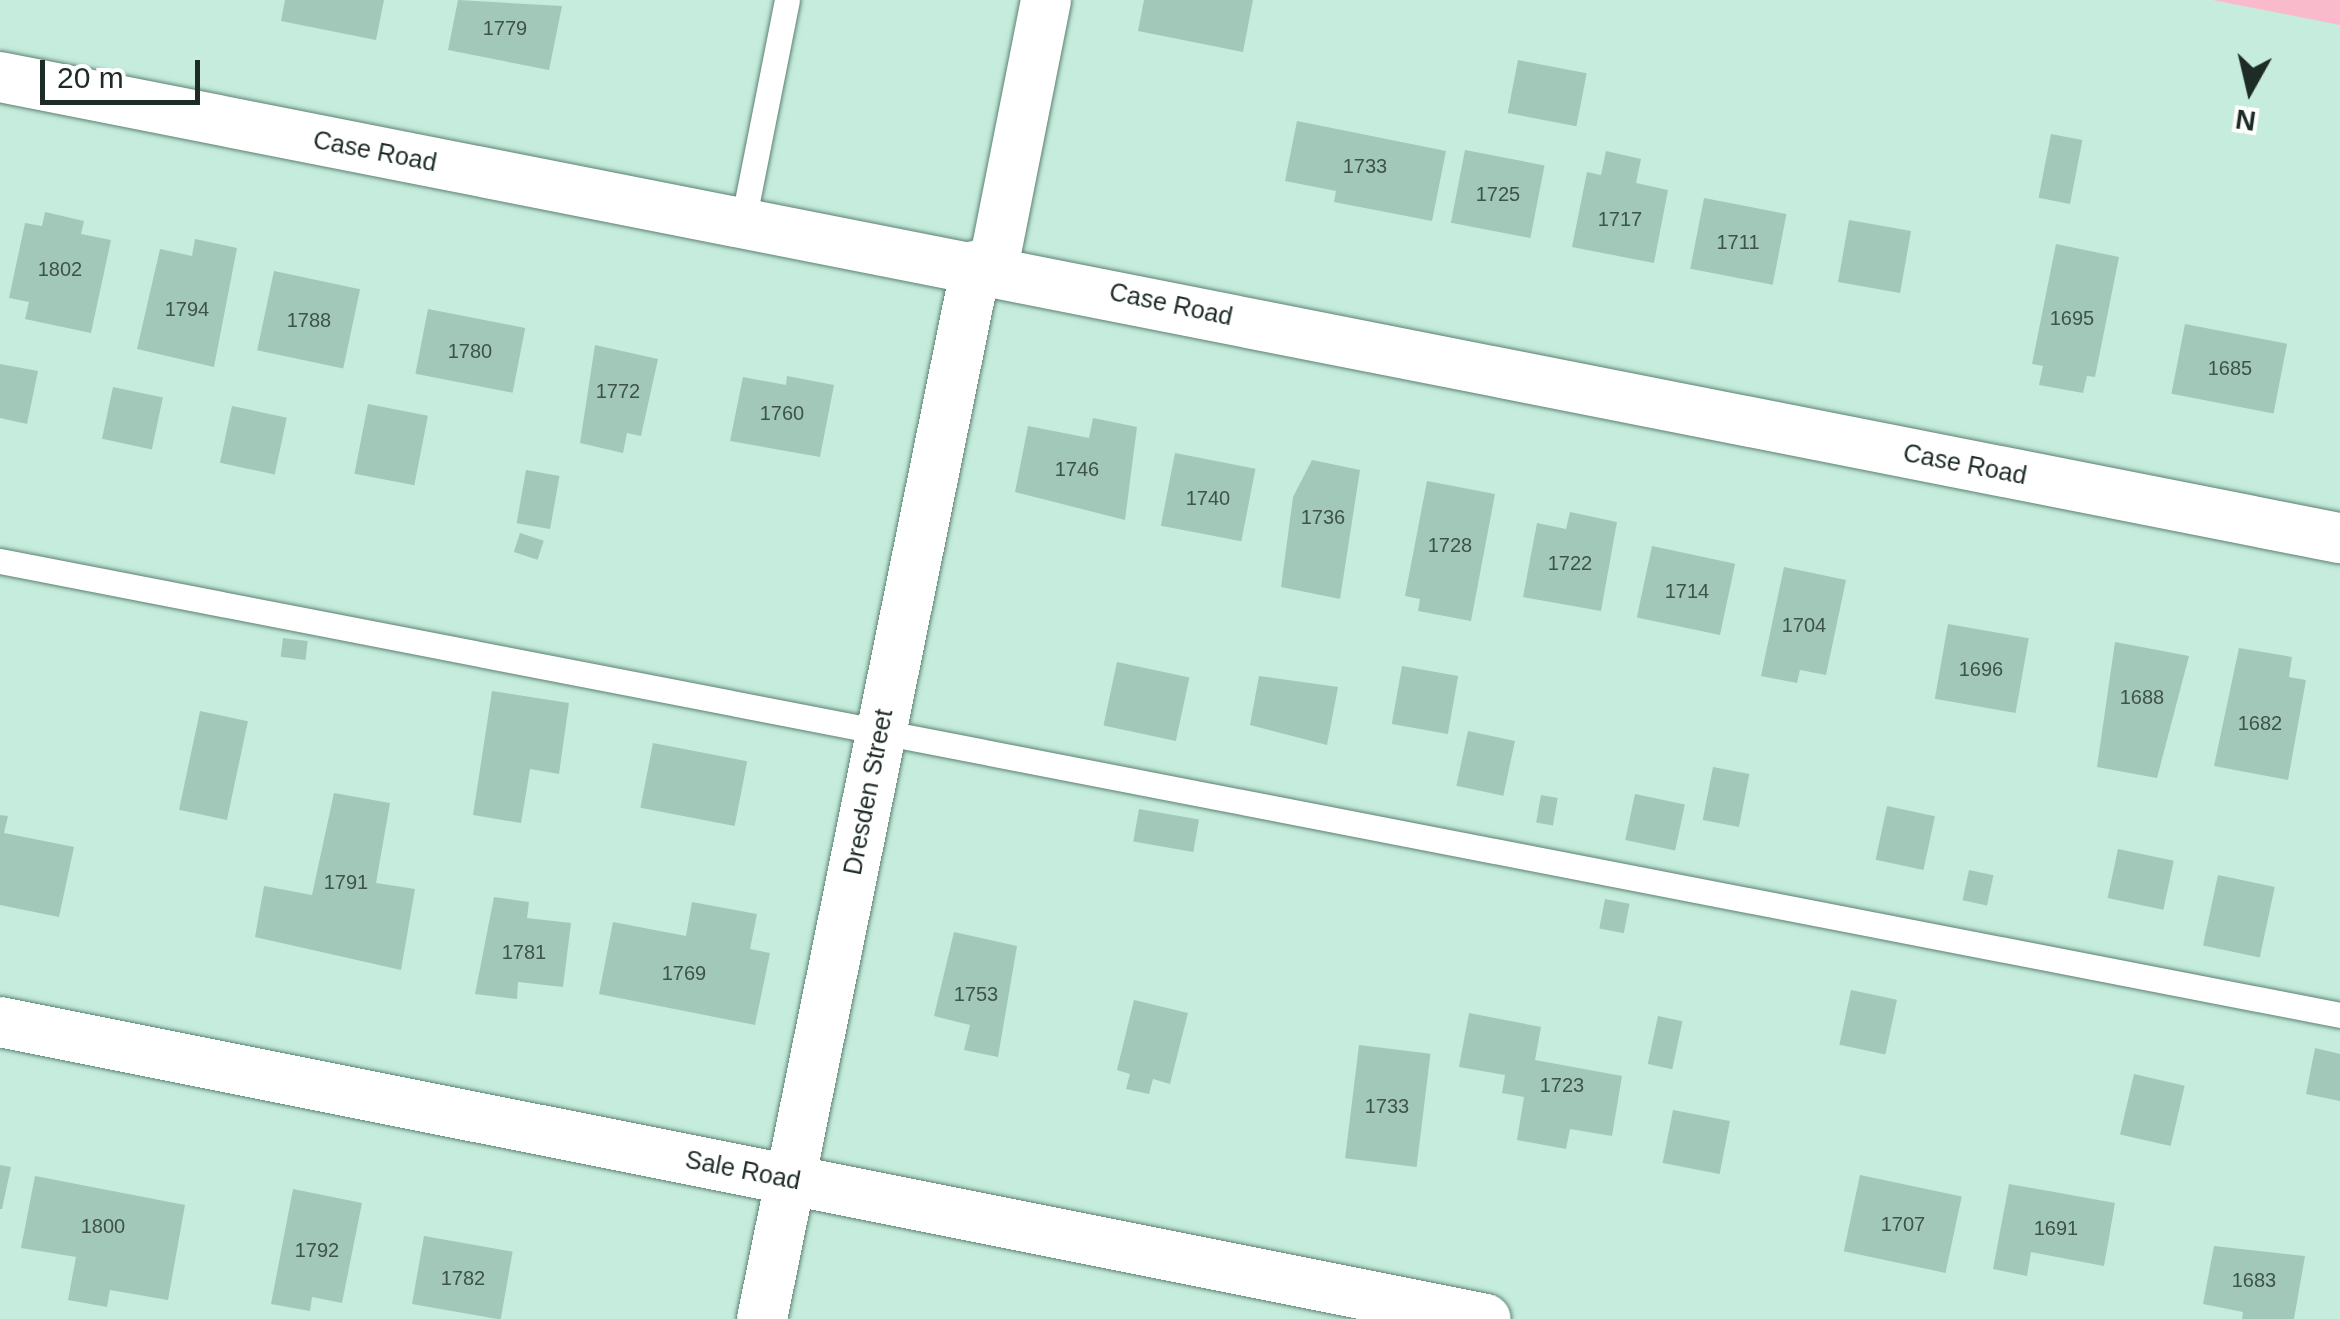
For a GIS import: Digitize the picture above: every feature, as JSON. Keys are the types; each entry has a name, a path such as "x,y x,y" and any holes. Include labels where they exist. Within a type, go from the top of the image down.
{"street":[{"name":"Dresden Street","path":"762,1319 880,732 1046,0"},
{"name":"Case Road","path":"0,77 984,267 2340,538"},
{"name":"Sale Road","path":"0,1022 1486,1319"}],"lane":[{"path":"743,222 787,0"},
{"path":"0,560 2340,1015"}],"shaded area":[{"path":"2213,0 2340,0 2340,25"}],"building":[{"path":"285,0 384,0 376,40 281,21"},
{"path":"458,0 562,6 549,70 448,50"},
{"path":"1144,0 1253,0 1243,52 1138,31"},
{"path":"1518,60 1587,73 1576,126 1508,113"},
{"path":"1297,121 1446,151 1432,221 1334,202 1336,191 1285,181"},
{"path":"2051,134 2082,140 2070,204 2039,198"},
{"path":"1465,150 1545,165 1530,238 1451,223"},
{"path":"1606,151 1641,159 1636,183 1668,190 1654,263 1572,247 1587,172 1601,175"},
{"path":"1704,198 1786,214 1773,285 1690,269"},
{"path":"45,212 84,221 81,234 111,240 91,333 25,319 29,302 9,298 25,223 42,226"},
{"path":"1849,220 1911,231 1900,293 1838,282"},
{"path":"195,239 237,248 214,367 137,349 160,249 192,256"},
{"path":"2056,244 2119,257 2095,377 2087,376 2083,393 2039,385 2043,366 2032,364"},
{"path":"274,271 360,289 343,369 257,350"},
{"path":"428,309 525,328 513,393 415,374"},
{"path":"2185,324 2287,344 2274,414 2171,394"},
{"path":"595,345 658,359 641,436 627,433 623,453 580,443"},
{"path":"0,364 38,371 27,424 0,418"},
{"path":"787,376 834,385 820,457 730,441 743,377 786,385"},
{"path":"113,387 163,398 152,449 102,439"},
{"path":"368,404 428,416 414,485 354,474"},
{"path":"232,406 287,418 275,474 220,463"},
{"path":"1093,418 1137,427 1125,520 1015,492 1028,426 1089,438"},
{"path":"1175,453 1255,469 1241,541 1161,526"},
{"path":"1312,460 1360,470 1340,599 1281,587 1293,497"},
{"path":"526,470 559,476 550,529 517,523"},
{"path":"1427,481 1495,494 1471,621 1418,611 1420,599 1405,596"},
{"path":"1570,512 1617,522 1601,611 1523,597 1537,523 1566,529"},
{"path":"520,533 544,541 538,560 514,552"},
{"path":"1652,546 1735,564 1720,635 1637,617"},
{"path":"1784,567 1846,580 1826,675 1800,670 1797,683 1761,676"},
{"path":"1948,624 2029,638 2016,713 1935,699"},
{"path":"283,638 308,641 305,660 281,657"},
{"path":"2115,642 2189,656 2157,778 2097,767"},
{"path":"2239,648 2292,657 2289,677 2306,680 2288,780 2214,766"},
{"path":"1117,662 1189,677 1176,741 1103,726"},
{"path":"1402,666 1458,676 1448,734 1392,724"},
{"path":"1259,676 1338,687 1327,745 1250,725"},
{"path":"492,691 569,703 559,774 530,769 521,823 473,815"},
{"path":"200,711 248,721 227,820 179,810"},
{"path":"1468,731 1515,741 1503,796 1456,786"},
{"path":"653,743 747,761 735,826 640,808"},
{"path":"1713,767 1749,774 1739,827 1703,820"},
{"path":"334,793 390,803 376,883 415,889 401,970 255,937 264,886 312,895"},
{"path":"1635,794 1685,805 1675,851 1625,840"},
{"path":"1541,795 1558,798 1553,826 1536,823"},
{"path":"1887,806 1935,816 1923,870 1876,860"},
{"path":"1139,809 1199,820 1193,852 1133,841"},
{"path":"0,815 8,816 4,833 74,847 59,917 0,905"},
{"path":"2118,849 2174,861 2163,910 2108,898"},
{"path":"1969,870 1993,875 1987,906 1963,900"},
{"path":"2218,875 2275,887 2260,957 2203,945"},
{"path":"494,897 529,902 527,918 571,923 563,987 518,982 517,999 475,994"},
{"path":"1605,899 1630,904 1624,933 1599,928"},
{"path":"692,902 757,914 750,949 770,953 755,1025 599,994 613,922 686,936"},
{"path":"954,932 1017,946 998,1057 964,1050 970,1025 934,1016"},
{"path":"1851,990 1897,1000 1885,1055 1839,1045"},
{"path":"1134,1000 1188,1013 1170,1084 1153,1079 1149,1094 1126,1089 1130,1074 1117,1070"},
{"path":"1469,1013 1541,1027 1535,1060 1622,1076 1612,1136 1570,1129 1566,1149 1517,1140 1524,1097 1502,1093 1505,1075 1459,1067"},
{"path":"1658,1016 1682,1021 1672,1069 1648,1064"},
{"path":"1359,1045 1430,1054 1417,1167 1345,1158"},
{"path":"2315,1048 2340,1054 2340,1101 2306,1094"},
{"path":"2134,1074 2185,1086 2171,1146 2120,1134"},
{"path":"1673,1110 1730,1121 1720,1174 1663,1163"},
{"path":"0,1165 11,1167 2,1209 0,1209"},
{"path":"1860,1175 1962,1197 1946,1273 1844,1251"},
{"path":"35,1176 185,1205 168,1300 110,1290 107,1307 68,1300 76,1257 21,1248"},
{"path":"2009,1184 2115,1203 2104,1266 2031,1252 2027,1276 1993,1269"},
{"path":"293,1189 362,1203 342,1303 312,1297 310,1311 271,1304"},
{"path":"424,1236 513,1252 501,1319 412,1304"},
{"path":"2214,1246 2305,1256 2294,1319 2242,1319 2243,1312 2203,1304"}]}
